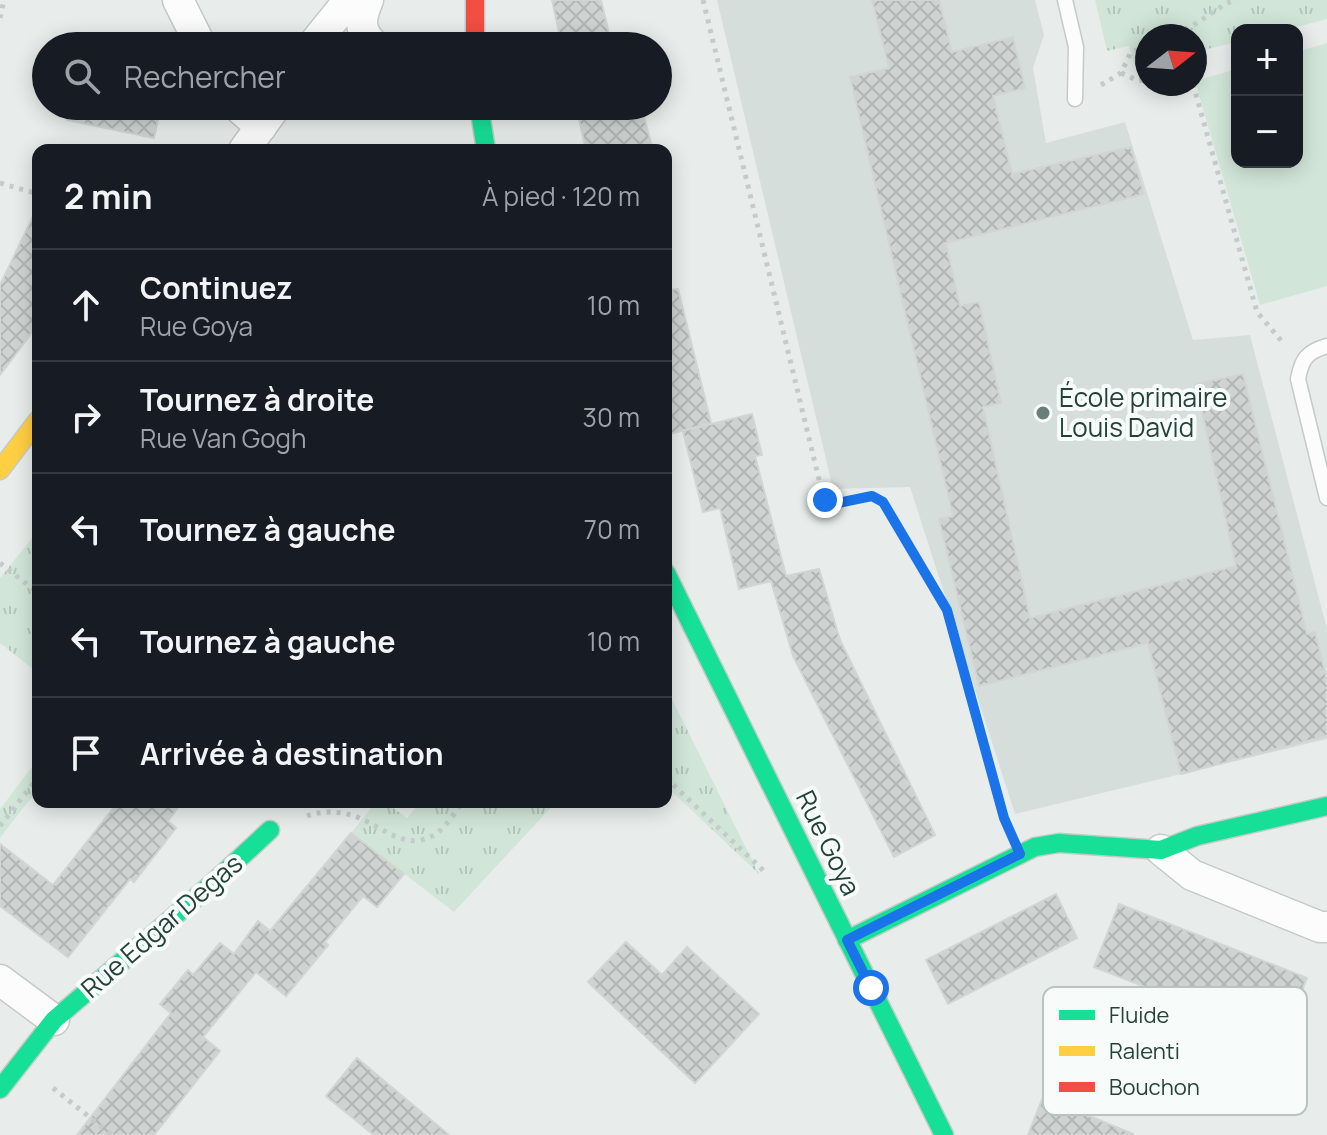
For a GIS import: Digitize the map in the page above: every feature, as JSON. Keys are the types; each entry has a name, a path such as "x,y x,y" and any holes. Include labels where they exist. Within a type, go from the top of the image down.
{"street":[{"path":"178,0 194,32"},
{"path":"323,32 349,0"},
{"path":"363,32 361,17 368,0"},
{"path":"475,0 475,32"},
{"path":"481,120 485,144"},
{"path":"0,470 32,428"},
{"name":"Rue Goya","path":"672,585 944,1135"},
{"path":"847,940 1035,847 1059,843 1161,850 1197,836 1327,806"},
{"name":"Rue Edgar Degas","path":"0,1089 54,1020 270,830"},
{"path":"1161,850 1192,875 1320,927 1327,927"},
{"path":"0,980 54,1020"}],"lane":[{"path":"1065,0 1076,47 1075,99"},
{"path":"1327,346 1309,353 1301,364 1298,379 1327,498"}],"path":[{"path":"0,18 4,0"},
{"path":"703,0 823,496 828,504 872,496 883,502 944,603 1004,818 1020,854"},
{"path":"1197,24 1227,3 1237,0"},
{"path":"1075,99 1121,73 1131,52 1135,51"},
{"path":"1121,73 1135,79"},
{"path":"1196,96 1257,312 1301,364"},
{"path":"0,183 32,192"},
{"path":"0,563 32,588"},
{"path":"672,784 770,877 806,860"},
{"path":"0,826 32,785"},
{"path":"270,830 319,812 351,815 400,839 418,842 436,834 458,808"},
{"path":"21,1063 112,1135"}],"shaded area":[{"name":"École primaire Louis David","path":"717,0 1035,0 1044,35 1033,68 1046,143 1125,122 1193,340 1250,335 1327,629 1327,739 1015,814 910,487 833,489"}],"green space":[{"path":"1095,0 1327,0 1327,19 1303,25 1231,24 1231,43 1207,49 1207,24 1135,24 1135,67 1129,46 1107,51"},
{"path":"1327,43 1327,286 1260,305 1199,96 1207,96 1207,78 1231,71 1231,168 1303,168 1303,50"},
{"path":"32,538 32,668 0,643 0,578"},
{"path":"672,699 759,874 672,792"},
{"path":"32,767 32,797 0,838 0,809"},
{"path":"371,808 393,808 407,818 415,808 550,808 454,912 351,833"}],"building":[{"path":"552,0 601,0 609,32 559,32"},
{"path":"872,0 939,0 952,52 1013,37 1025,88 993,96 1012,174 1131,147 1144,194 946,243 960,306 979,302 1001,403 983,407 1030,618 1236,566 1196,384 1243,374 1307,634 1315,632 1327,680 1327,736 1181,774 1148,643 979,686 939,519 953,516 850,77 889,68"},
{"path":"67,120 158,120 154,138"},
{"path":"579,120 645,120 651,144 585,144"},
{"path":"32,218 32,331 0,375 0,285"},
{"path":"678,289 711,423 672,433 672,290"},
{"path":"752,414 762,455 755,456 786,576 819,569 840,640 935,835 894,857 793,656 771,581 739,589 720,508 703,512 683,431"},
{"path":"113,808 178,808 168,821 176,828 134,882 130,879 68,957 0,906 0,844 53,885"},
{"path":"351,833 404,874 377,907 363,896 286,996 256,972 203,1037 220,1051 154,1135 77,1135 171,1013 160,1004 188,970 193,975 220,943 234,954 258,921 270,931"},
{"path":"1056,894 1077,938 948,1004 926,960"},
{"path":"1119,904 1307,978 1303,987 1145,987 1094,967"},
{"path":"626,942 662,975 687,947 759,1014 695,1083 588,982"},
{"path":"357,1058 449,1135 374,1135 326,1096"},
{"path":"1043,1097 1043,1115 1087,1115 1133,1134 1133,1135 1028,1135"}],"traffic: fast":[{"path":"481,120 485,144"},
{"path":"672,585 944,1135"},
{"path":"847,940 1035,847 1059,843 1161,850 1197,836 1327,806"},
{"path":"0,1089 54,1020 270,830"}],"traffic: slow":[{"path":"0,470 32,428"}],"traffic: jam":[{"path":"475,0 475,32"}],"place":[{"name":"École primaire Louis David","path":"1043,413"}],"route":[{"path":"825,500 833,504 872,496 883,502 944,603 1004,818 1020,854 847,940 871,988"}]}
